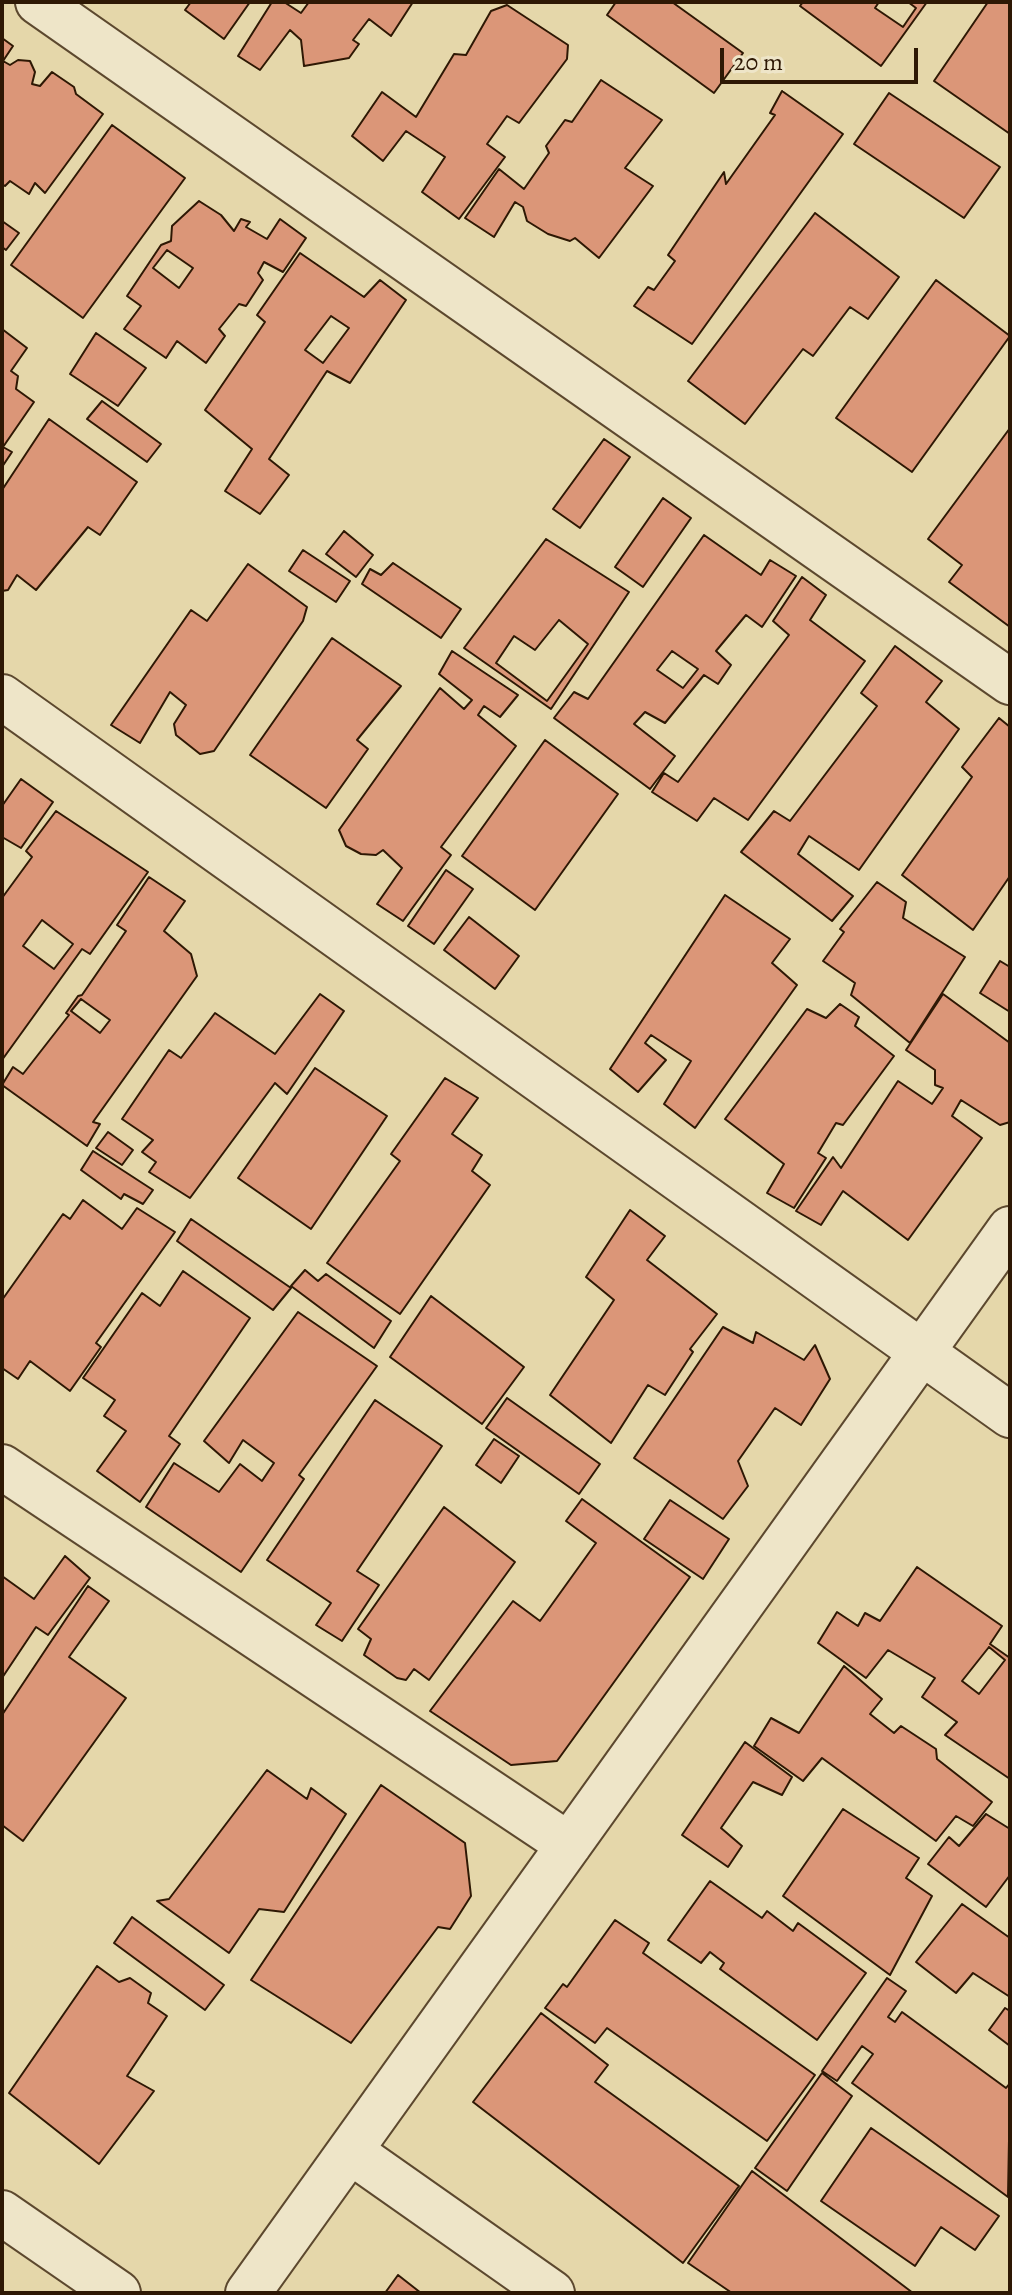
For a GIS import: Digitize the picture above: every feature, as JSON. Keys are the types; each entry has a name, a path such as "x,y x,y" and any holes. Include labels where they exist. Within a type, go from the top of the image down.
{"street":[{"path":"38,2 1010,682"},
{"path":"2,697 1010,1415"},
{"path":"248,2293 1010,1229"},
{"path":"2,1467 569,1845"},
{"path":"350,2151 552,2293"},
{"path":"2,2213 118,2293"}],"building":[{"path":"191,2 250,2 224,39 185,10"},
{"path":"272,2 284,2 301,13 309,2 413,2 391,36 369,19 353,40 359,44 349,58 304,66 301,40 290,30 260,70 238,56"},
{"path":"616,2 672,2 743,53 714,93 607,15"},
{"path":"803,2 879,2 875,8 903,27 916,8 908,2 927,2 881,66 800,6"},
{"path":"988,2 1010,2 1010,134 934,81"},
{"path":"507,5 568,45 567,59 519,123 507,116 487,144 505,157 459,219 422,192 445,157 406,131 383,161 352,136 382,92 416,117 454,54 466,55 491,11"},
{"path":"2,38 13,46 3,61 10,65 18,60 30,61 35,72 32,84 40,86 52,72 74,87 76,94 103,114 45,193 35,183 29,194 10,181 5,186 2,184"},
{"path":"601,80 662,120 625,168 653,186 599,258 575,238 570,241 548,234 527,221 523,207 515,202 494,237 465,218 499,169 524,189 549,153 546,146 565,120 572,122"},
{"path":"782,91 843,134 692,344 634,306 648,287 654,290 675,261 668,255 724,172 726,184 775,115 770,113"},
{"path":"889,93 1000,167 964,218 854,144"},
{"path":"112,125 185,178 83,318 11,265"},
{"path":"199,201 221,215 234,231 241,219 250,222 246,227 267,239 280,219 306,238 283,272 264,262 258,273 263,280 246,306 239,304 219,329 225,336 206,363 177,341 166,358 124,329 141,306 127,296 161,245 171,241 172,226","holes":["167,250 193,268 179,288 153,268"]},
{"path":"815,213 899,277 868,319 850,307 813,356 803,349 745,424 688,381"},
{"path":"2,221 19,233 6,250 2,247"},
{"path":"300,253 364,297 380,280 406,300 350,383 327,371 269,459 289,475 260,514 225,491 252,449 205,410 265,322 257,315","holes":["331,316 349,328 323,363 305,350"]},
{"path":"936,280 1010,336 912,472 836,418"},
{"path":"2,329 27,348 11,371 18,376 16,389 34,402 3,447 12,452 2,467"},
{"path":"96,333 146,368 118,406 70,374"},
{"path":"102,401 161,444 147,462 87,419"},
{"path":"49,419 137,482 100,535 88,527 36,590 17,575 8,590 2,591 2,490"},
{"path":"1010,428 1010,627 949,582 962,565 928,539"},
{"path":"604,439 630,457 580,528 553,509"},
{"path":"663,498 691,518 643,587 615,567"},
{"path":"344,531 373,555 356,577 326,554"},
{"path":"704,535 761,575 770,560 796,576 762,627 746,615 716,651 731,665 718,684 704,675 665,723 645,712 634,724 675,756 650,789 554,718 574,692 588,699","holes":["672,651 698,669 683,688 657,670"]},
{"path":"546,539 629,592 551,709 464,648","holes":["559,620 588,644 547,701 496,663 514,636 535,650"]},
{"path":"303,550 350,581 336,602 289,571"},
{"path":"393,563 461,609 441,638 362,584 370,569 381,575"},
{"path":"248,564 307,607 303,621 214,751 200,754 176,735 174,724 186,705 170,692 140,743 111,725 191,610 207,621"},
{"path":"802,577 826,595 810,620 865,661 748,820 714,798 697,821 652,792 664,773 678,782 789,635 773,621"},
{"path":"332,638 401,686 357,740 368,749 326,808 250,755"},
{"path":"895,646 942,681 926,702 959,729 859,870 809,836 798,854 853,896 832,921 741,852 774,811 790,821 877,706 861,693"},
{"path":"452,651 518,695 500,717 484,706 478,715 516,746 441,847 451,855 403,921 377,904 402,868 383,850 376,855 361,854 346,846 339,830 440,688 464,709 472,700 439,674"},
{"path":"999,718 1010,727 1010,876 973,930 902,875 972,777 962,767"},
{"path":"545,740 618,794 535,910 462,856"},
{"path":"21,779 53,802 21,848 2,837 2,806"},
{"path":"56,811 148,872 90,954 82,949 2,1060 2,898 32,857 26,851","holes":["42,920 73,944 54,969 23,946"]},
{"path":"446,870 473,889 434,944 408,926"},
{"path":"149,877 185,901 164,931 191,954 197,976 93,1122 100,1124 87,1146 2,1085 13,1067 23,1074 69,1015 66,1013 126,931 117,925","holes":["81,999 110,1020 100,1033 71,1011"]},
{"path":"877,882 906,902 903,918 965,957 910,1043 851,995 855,983 823,961 844,932 840,929"},
{"path":"725,895 790,939 772,963 797,985 695,1128 664,1104 691,1061 651,1035 645,1043 666,1060 638,1092 610,1069"},
{"path":"469,917 519,956 495,989 444,950"},
{"path":"1000,961 1010,967 1010,1012 980,993"},
{"path":"320,994 344,1011 287,1094 275,1083 190,1198 149,1172 156,1162 142,1152 153,1140 122,1119 169,1050 181,1058 215,1013 275,1054"},
{"path":"943,994 1010,1043 1010,1122 1000,1125 961,1100 952,1116 982,1138 908,1240 843,1191 821,1225 796,1211 833,1157 841,1168 898,1081 932,1104 943,1088 935,1085 935,1070 906,1050"},
{"path":"840,1004 859,1017 855,1026 894,1056 843,1125 836,1123 818,1153 826,1158 794,1208 767,1193 784,1164 725,1119 807,1009 826,1018"},
{"path":"315,1068 387,1116 311,1229 238,1178"},
{"path":"445,1078 478,1098 452,1134 482,1155 472,1171 490,1185 400,1314 327,1263 400,1161 391,1154"},
{"path":"108,1132 133,1150 122,1165 96,1148"},
{"path":"93,1151 153,1190 143,1204 124,1194 121,1199 81,1170"},
{"path":"83,1200 122,1229 137,1208 175,1232 96,1343 101,1347 70,1391 30,1361 18,1379 2,1368 2,1300 63,1214 70,1219"},
{"path":"630,1210 665,1236 647,1260 717,1314 690,1349 693,1352 665,1395 648,1385 611,1443 550,1395 614,1300 586,1277"},
{"path":"191,1219 291,1288 273,1310 177,1241"},
{"path":"305,1270 318,1281 326,1274 391,1321 374,1348 291,1286"},
{"path":"183,1271 250,1318 169,1436 180,1444 140,1502 97,1471 126,1431 104,1416 115,1400 83,1378 142,1293 160,1306"},
{"path":"431,1296 524,1367 482,1424 390,1357"},
{"path":"298,1312 377,1366 299,1475 304,1479 241,1572 146,1507 174,1463 219,1492 240,1464 262,1481 274,1463 243,1440 229,1463 204,1441"},
{"path":"723,1327 753,1343 756,1332 804,1360 815,1345 830,1379 801,1425 775,1408 738,1461 748,1486 723,1519 634,1458"},
{"path":"507,1398 600,1464 579,1494 486,1428"},
{"path":"375,1400 442,1446 357,1571 379,1585 342,1641 316,1625 331,1603 267,1560"},
{"path":"494,1439 519,1456 501,1483 476,1465"},
{"path":"582,1499 690,1577 557,1761 511,1765 430,1711 513,1601 540,1621 596,1543 566,1521"},
{"path":"670,1500 729,1539 703,1579 644,1539"},
{"path":"444,1507 515,1562 429,1680 414,1669 406,1680 397,1678 364,1655 371,1639 358,1629"},
{"path":"65,1556 90,1578 48,1635 36,1627 2,1678 2,1576 34,1599"},
{"path":"917,1567 1002,1626 990,1644 1010,1658 1010,1779 945,1735 957,1722 922,1697 935,1678 888,1650 866,1678 818,1643 837,1612 858,1626 865,1613 880,1621","holes":["989,1647 1005,1660 979,1694 962,1681"]},
{"path":"88,1586 109,1601 69,1657 126,1698 23,1841 2,1825 2,1715"},
{"path":"844,1666 882,1699 870,1714 894,1733 901,1726 936,1749 937,1759 992,1802 973,1826 956,1816 936,1841 822,1758 803,1781 754,1746 771,1718 799,1733"},
{"path":"745,1742 792,1777 782,1795 753,1782 721,1828 742,1846 728,1867 682,1835"},
{"path":"267,1770 307,1799 311,1788 346,1814 284,1912 259,1909 229,1953 157,1901 169,1899"},
{"path":"381,1785 465,1843 471,1896 450,1929 438,1927 351,2043 251,1980"},
{"path":"843,1809 919,1858 906,1878 932,1896 890,1975 783,1896"},
{"path":"986,1814 1010,1829 1010,1875 986,1907 928,1864 949,1837 959,1846"},
{"path":"710,1881 762,1918 767,1911 793,1931 798,1923 866,1973 817,2040 720,1969 724,1963 710,1952 701,1963 668,1940"},
{"path":"962,1904 1010,1938 1010,1997 973,1973 956,1993 916,1962"},
{"path":"132,1917 224,1985 205,2010 114,1943"},
{"path":"615,1920 649,1943 643,1953 815,2075 767,2141 607,2028 595,2043 545,2008 563,1984 567,1987"},
{"path":"97,1966 119,1982 130,1978 151,1993 148,2003 167,2016 127,2076 154,2091 99,2164 9,2093"},
{"path":"887,1978 906,1991 888,2017 895,2022 902,2012 1006,2088 1010,2083 1008,2197 852,2083 873,2054 862,2046 837,2081 822,2071"},
{"path":"1005,2008 1010,2011 1010,2046 989,2030"},
{"path":"541,2013 608,2065 595,2082 739,2186 683,2263 473,2102"},
{"path":"822,2073 852,2096 787,2191 755,2168"},
{"path":"871,2128 999,2216 975,2250 941,2227 915,2266 821,2201"},
{"path":"752,2171 913,2293 732,2293 688,2263"},
{"path":"398,2275 421,2293 385,2293"}]}
